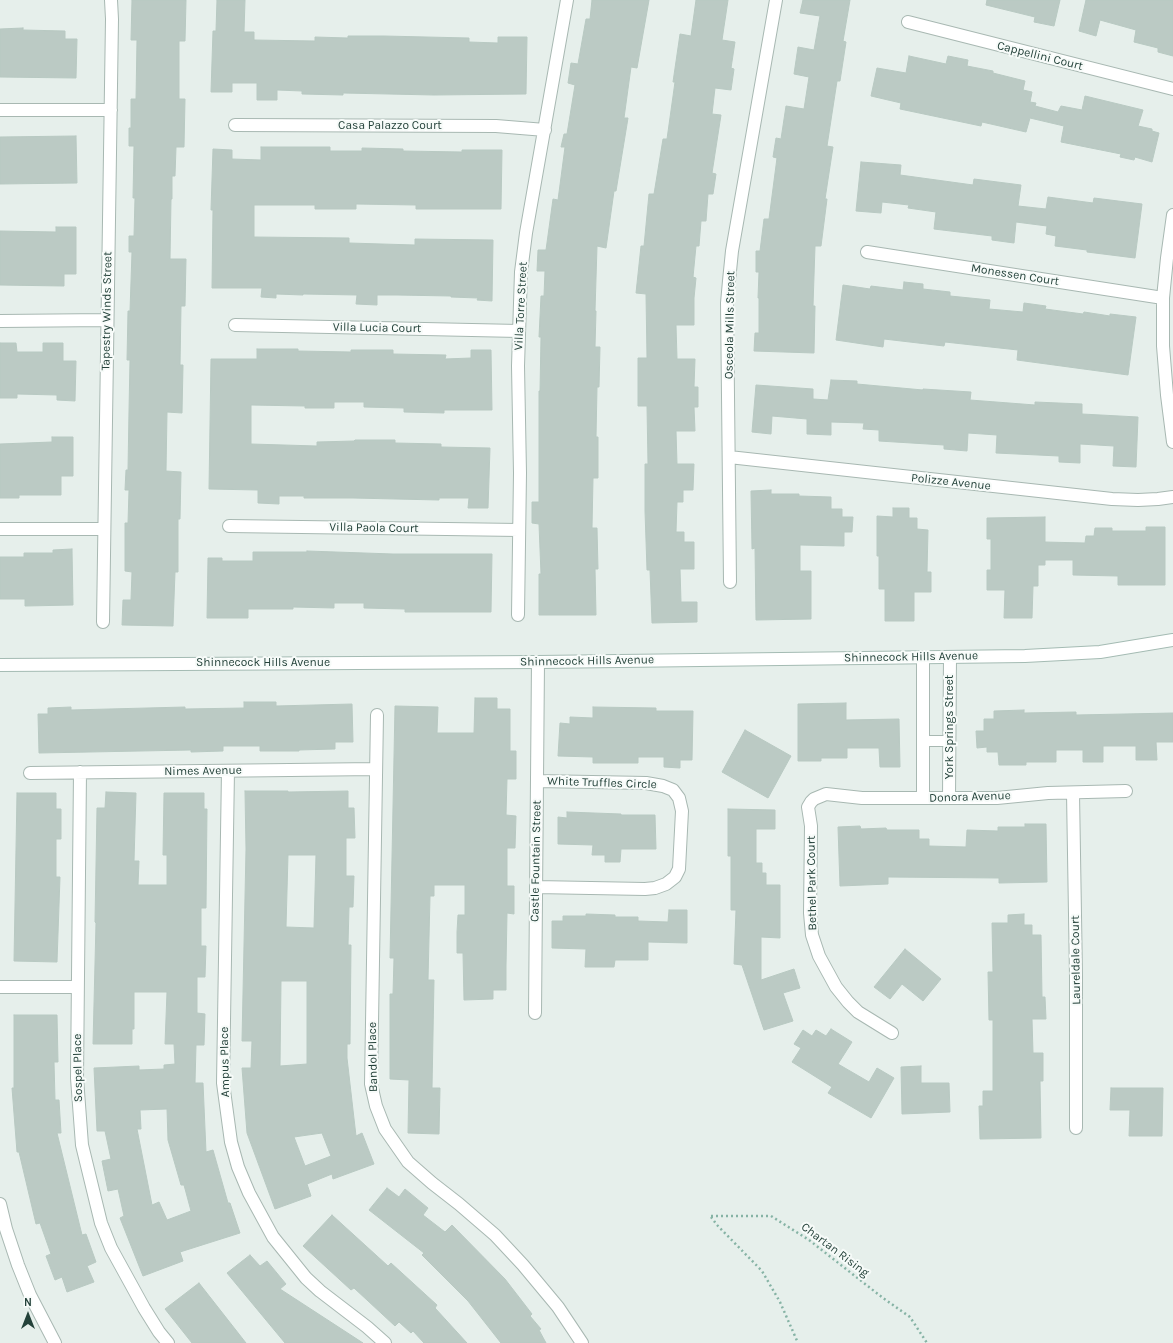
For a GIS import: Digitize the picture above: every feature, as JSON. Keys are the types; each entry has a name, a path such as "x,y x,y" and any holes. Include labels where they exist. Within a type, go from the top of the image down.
{"street":[{"name":"Tapestry Winds Street","path":"103,622 111,110 111,0"},
{"name":"Villa Torre Street","path":"518,615 518,331 522,264 530,210 568,0"},
{"name":"Osceola Mills Street","path":"730,582 728,281 776,0"},
{"name":"Cappellini Court","path":"908,22 1173,89"},
{"path":"0,110 111,110"},
{"name":"Casa Palazzo Court","path":"235,124 496,126 545,130"},
{"path":"1173,215 1163,298 1163,346 1166,388 1173,442"},
{"name":"Monessen Court","path":"867,252 1163,298"},
{"path":"0,321 107,320"},
{"name":"Villa Lucia Court","path":"235,325 518,331"},
{"name":"Polizze Avenue","path":"729,457 1112,499 1145,500 1173,497"},
{"name":"Villa Paola Court","path":"228,526 519,530"},
{"path":"0,529 104,529"},
{"name":"Shinnecock Hills Avenue","path":"0,665 538,662 1062,655 1100,652 1173,640"},
{"path":"923,657 923,798"},
{"name":"York Springs Street","path":"949,798 950,657"},
{"name":"Castle Fountain Street","path":"535,1013 538,662"},
{"name":"Bandol Place","path":"377,715 371,1084 376,1106 385,1129 408,1162 500,1240 558,1307 582,1343"},
{"name":"Nimes Avenue","path":"30,773 376,769"},
{"name":"Ampus Place","path":"228,771 223,1082 231,1142 238,1167 249,1193 277,1243 306,1278 320,1291 367,1327 385,1343"},
{"name":"Sospel Place","path":"80,772 77,1078 78,1108 82,1145 95,1200 106,1235 126,1277 159,1332 168,1343"},
{"name":"White Truffles Circle","path":"536,887 645,889 655,888 666,884 675,877 679,869 682,811 679,798 673,790 662,786 646,784 537,781"},
{"name":"Donora Avenue","path":"814,799 826,794 862,798 997,798 1048,793 1126,791"},
{"name":"Laureldale Court","path":"1073,793 1076,976 1076,1128"},
{"name":"Bethel Park Court","path":"814,799 808,807 810,826 810,912 812,936 819,956 836,987 858,1012 892,1033"},
{"path":"0,987 77,987"},
{"path":"0,1204 6,1229 18,1265 30,1295 55,1343"}],"lane":[{"path":"923,741 950,741"}],"path":[{"name":"Chartan Rising","path":"798,1343 780,1302 762,1271 717,1225 711,1216 771,1216 809,1240 883,1298 910,1317 926,1343"}],"building":[{"path":"132,0 186,0 185,41 179,41 179,99 185,99 184,147 176,147 175,176 172,176 171,199 170,259 186,259 185,306 181,306 180,365 183,365 182,413 167,412 166,471 181,472 180,519 178,519 178,572 175,572 173,626 122,625 123,600 131,600 132,572 125,571 125,523 128,523 129,490 125,490 126,470 128,470 130,360 127,360 128,311 130,311 132,252 129,252 129,236 134,236 135,198 133,198 134,146 129,146 129,128 131,128 131,99 136,99 137,40 131,40"},
{"path":"217,0 245,0 244,32 254,32 254,40 315,41 315,37 348,38 348,36 384,36 469,38 469,42 498,43 498,37 527,37 526,94 434,95 343,93 343,95 302,94 302,91 277,90 277,100 257,100 257,83 232,83 232,92 211,92 213,31 216,31"},
{"path":"592,0 649,0 637,68 631,67 624,118 628,118 616,191 614,191 606,248 597,246 595,347 600,347 599,387 597,387 596,437 598,437 598,478 593,478 592,528 597,528 598,569 595,569 596,615 539,615 539,574 541,574 539,524 532,523 532,502 539,502 539,391 541,337 539,337 541,296 544,296 545,271 537,271 538,250 546,250 553,199 558,200 565,147 561,147 564,134 567,134 575,85 568,83 571,63 578,64 586,19 590,19"},
{"path":"696,0 728,0 722,40 735,42 731,68 734,69 731,90 715,88 712,114 721,115 712,173 716,174 713,194 708,194 706,221 701,221 699,246 696,246 693,277 696,278 694,325 676,325 677,359 695,359 694,387 698,387 698,407 694,407 695,431 676,431 677,464 694,464 693,490 683,490 683,502 677,502 676,532 684,532 684,542 694,542 694,569 680,569 681,602 697,602 697,622 652,623 650,570 647,570 645,511 645,464 648,464 647,406 638,406 638,358 647,358 646,294 636,293 641,246 644,246 649,194 654,194 663,139 667,139 680,34 691,36"},
{"path":"803,0 850,0 843,41 846,42 840,81 837,81 827,146 833,147 825,199 827,199 821,246 815,246 813,306 815,306 814,353 754,351 755,333 759,333 759,272 756,272 756,251 760,251 764,219 769,219 777,158 773,157 776,138 781,139 786,106 804,109 809,77 794,74 798,47 814,50 820,16 800,13"},
{"path":"987,0 1060,0 1054,26 1034,22 1035,17 986,5"},
{"path":"1086,0 1173,0 1173,56 1158,52 1158,48 1134,42 1136,30 1100,20 1096,36 1079,31"},
{"path":"23,28 23,30 65,31 65,39 77,39 76,78 0,77 0,29"},
{"path":"909,56 946,64 948,56 968,60 967,66 993,71 993,73 1025,81 1023,90 1032,92 1030,102 1036,103 1035,106 1058,112 1061,106 1082,110 1085,96 1143,110 1138,126 1152,129 1152,131 1159,133 1152,162 1135,157 1134,160 1120,157 1121,154 1061,142 1064,126 1030,118 1026,132 982,122 981,126 900,109 901,103 871,96 877,68 906,73"},
{"path":"76,136 77,183 0,184 0,137"},
{"path":"261,147 330,147 330,151 362,151 362,148 403,149 403,151 462,152 462,150 502,150 501,209 416,209 416,205 356,204 356,209 315,209 315,205 254,205 254,237 349,238 349,243 415,245 415,239 493,240 492,301 477,300 478,298 451,296 377,295 377,305 356,304 357,295 276,294 276,298 261,297 262,288 212,288 213,210 211,210 213,149 232,150 232,159 261,160"},
{"path":"861,162 901,165 900,175 973,185 974,179 1021,185 1018,206 1046,209 1048,197 1093,203 1094,198 1142,204 1135,258 1055,246 1056,236 1046,234 1047,226 1016,222 1014,243 992,240 992,236 934,229 936,212 908,208 909,205 882,202 881,213 856,211"},
{"path":"56,227 76,227 76,274 64,274 64,286 0,285 0,231 56,232"},
{"path":"904,282 923,284 923,289 950,292 950,296 990,300 989,309 1023,312 1024,303 1046,306 1045,309 1083,314 1084,312 1110,316 1110,314 1136,317 1128,375 1017,360 1018,350 945,342 944,346 884,339 883,347 836,340 843,285 870,289 871,286 903,290"},
{"path":"0,343 16,343 17,352 43,352 43,343 63,343 63,361 76,361 75,401 57,400 57,395 17,394 17,398 0,398"},
{"path":"257,349 298,349 298,351 351,352 351,350 393,350 393,354 446,355 445,359 471,358 471,350 491,350 492,410 444,410 444,413 404,412 404,408 364,407 364,402 334,402 334,408 251,405 251,444 317,446 317,442 395,440 395,443 441,444 441,447 490,448 488,508 468,508 469,498 439,498 439,500 304,498 304,496 279,496 279,504 258,503 258,490 209,489 211,359 257,359"},
{"path":"831,380 857,381 857,384 923,390 971,392 970,400 1035,405 1035,402 1082,404 1082,414 1138,417 1136,467 1113,466 1114,446 1080,444 1080,463 1059,462 1059,456 996,453 997,435 968,433 967,451 944,449 944,445 879,441 879,430 863,429 864,423 831,422 831,435 807,434 807,419 772,416 771,434 752,432 756,385 813,389 813,399 828,400"},
{"path":"52,437 73,437 73,476 61,476 61,495 19,495 19,498 0,498 0,444 52,442"},
{"path":"771,490 771,494 799,494 799,496 831,497 831,509 842,509 842,517 853,517 852,532 844,532 844,546 800,545 800,571 811,571 811,619 756,620 755,548 752,549 751,491"},
{"path":"893,508 909,508 909,518 917,518 917,529 928,530 927,572 931,572 931,592 914,592 914,621 885,621 885,589 879,589 877,516 893,517"},
{"path":"1045,517 1045,542 1085,543 1086,536 1094,536 1095,528 1112,528 1112,531 1146,531 1146,527 1165,527 1165,585 1118,585 1118,576 1073,575 1073,560 1045,560 1045,565 1038,565 1038,586 1033,586 1032,618 1004,618 1005,590 987,590 987,570 991,570 991,539 987,539 987,518"},
{"path":"72,549 73,605 25,606 25,599 0,599 0,557 24,557 24,553 53,553 53,550"},
{"path":"307,551 393,554 492,554 491,612 405,612 405,609 364,608 364,603 334,603 334,608 293,607 293,609 248,609 248,618 207,618 208,558 222,558 222,561 253,561 253,552"},
{"path":"475,698 497,698 497,709 510,709 510,751 516,751 516,779 507,779 506,815 516,816 515,848 507,848 507,886 514,886 514,914 507,913 506,990 493,990 493,999 464,1000 463,953 457,953 457,932 458,915 465,915 465,885 434,885 434,896 430,896 428,980 434,980 432,1088 440,1088 439,1134 408,1133 409,1080 390,1079 390,994 393,994 394,958 390,958 395,706 438,707 437,733 474,733"},
{"path":"244,702 276,702 276,706 352,704 353,742 335,742 335,749 299,751 260,751 260,746 223,746 223,751 191,752 191,750 39,753 38,714 48,714 48,708 71,707 71,710 185,707 185,709 244,708"},
{"path":"846,703 846,720 899,719 900,767 880,767 879,748 847,748 847,758 821,758 821,761 798,761 798,704"},
{"path":"593,707 656,708 656,711 693,711 692,760 680,760 680,768 664,767 664,757 638,757 638,763 593,763 593,757 558,756 560,723 570,724 570,717 593,718"},
{"path":"1024,710 1024,713 1076,712 1076,715 1173,713 1173,742 1156,742 1157,760 1136,760 1136,746 1103,746 1103,762 1083,762 1083,750 1056,750 1056,762 1026,762 1026,765 999,765 998,752 987,752 987,747 977,748 976,731 984,731 984,719 994,719 994,711"},
{"path":"745,730 791,756 768,798 722,772"},
{"path":"245,791 348,791 348,808 354,808 355,838 346,838 346,876 354,876 353,907 349,907 348,945 351,945 350,1044 347,1044 347,1058 356,1136 362,1133 374,1164 333,1179 332,1174 307,1184 311,1196 275,1209 247,1133 242,1068 251,1068 252,1041 242,1041 246,849","holes":["288,855 316,855 314,928 286,927","281,981 307,981 307,1064 280,1066","322,1133 331,1156 305,1166 294,1137"]},
{"path":"106,792 136,793 134,861 139,861 138,885 167,885 167,855 163,855 164,793 204,793 204,809 207,809 206,908 201,908 201,946 206,946 205,977 197,977 197,1013 205,1014 204,1045 196,1045 195,1083 203,1083 206,1152 213,1150 228,1203 230,1203 240,1233 180,1252 183,1261 143,1276 120,1218 124,1216 118,1189 108,1191 102,1161 111,1159 105,1131 97,1131 94,1068 139,1066 139,1070 164,1069 164,1065 175,1064 174,1044 165,1044 167,992 134,992 134,1029 132,1029 132,1044 93,1044 97,808 105,808","holes":["167,1109 168,1140 181,1185 184,1185 191,1211 167,1220 159,1202 152,1205 137,1129 141,1129 140,1110"]},
{"path":"17,793 56,793 56,809 61,809 61,839 56,839 56,877 60,877 57,962 14,961"},
{"path":"728,809 775,810 775,829 756,829 756,863 762,863 762,873 766,873 766,885 780,885 780,938 761,937 761,980 794,969 800,988 783,993 793,1021 764,1030 742,965 734,964 736,910 731,910 731,856 728,856"},
{"path":"567,812 655,815 656,849 621,849 620,862 605,862 605,855 592,855 593,845 558,844 558,817 567,818"},
{"path":"1025,824 1046,824 1047,882 999,883 999,878 888,877 888,884 840,886 838,827 860,826 861,829 886,828 887,830 919,830 919,839 929,839 929,846 966,847 967,830 998,831 998,827 1025,827"},
{"path":"669,910 687,910 687,943 648,942 648,960 615,960 614,967 585,967 586,949 552,948 552,921 563,921 563,916 586,916 586,914 615,915 615,917 638,917 638,921 668,922"},
{"path":"1024,914 1024,925 1032,925 1032,935 1041,935 1042,997 1045,997 1046,1019 1032,1019 1033,1053 1043,1053 1043,1081 1040,1081 1041,1138 980,1139 979,1106 983,1106 983,1091 993,1091 993,1020 989,1020 988,972 993,972 992,923 1008,923 1008,915"},
{"path":"905,949 941,979 923,1001 902,984 890,999 874,987"},
{"path":"14,1015 57,1015 58,1062 54,1062 55,1100 59,1100 61,1133 57,1133 82,1235 86,1234 96,1262 87,1266 94,1282 67,1292 62,1277 55,1280 46,1256 51,1254 40,1223 36,1224 19,1152 17,1152 12,1088 14,1088"},
{"path":"831,1029 852,1042 838,1064 869,1082 877,1068 894,1078 871,1118 828,1093 832,1087 792,1062 801,1048 794,1044 803,1030 812,1036 816,1030 826,1036"},
{"path":"921,1066 921,1083 949,1083 950,1112 902,1114 901,1067"},
{"path":"1111,1088 1163,1088 1162,1136 1129,1136 1130,1110 1110,1110"},
{"path":"387,1188 399,1197 405,1189 428,1208 423,1215 445,1232 452,1225 505,1279 532,1314 530,1316 541,1329 539,1330 546,1343 501,1343 468,1301 422,1255 424,1253 369,1210"},
{"path":"332,1215 388,1266 391,1263 437,1305 435,1308 467,1343 424,1343 413,1331 411,1333 399,1322 395,1326 354,1288 351,1290 303,1246"},
{"path":"250,1255 260,1266 267,1261 286,1284 280,1289 363,1343 285,1343 227,1273"},
{"path":"199,1283 246,1343 192,1343 165,1309"}]}
